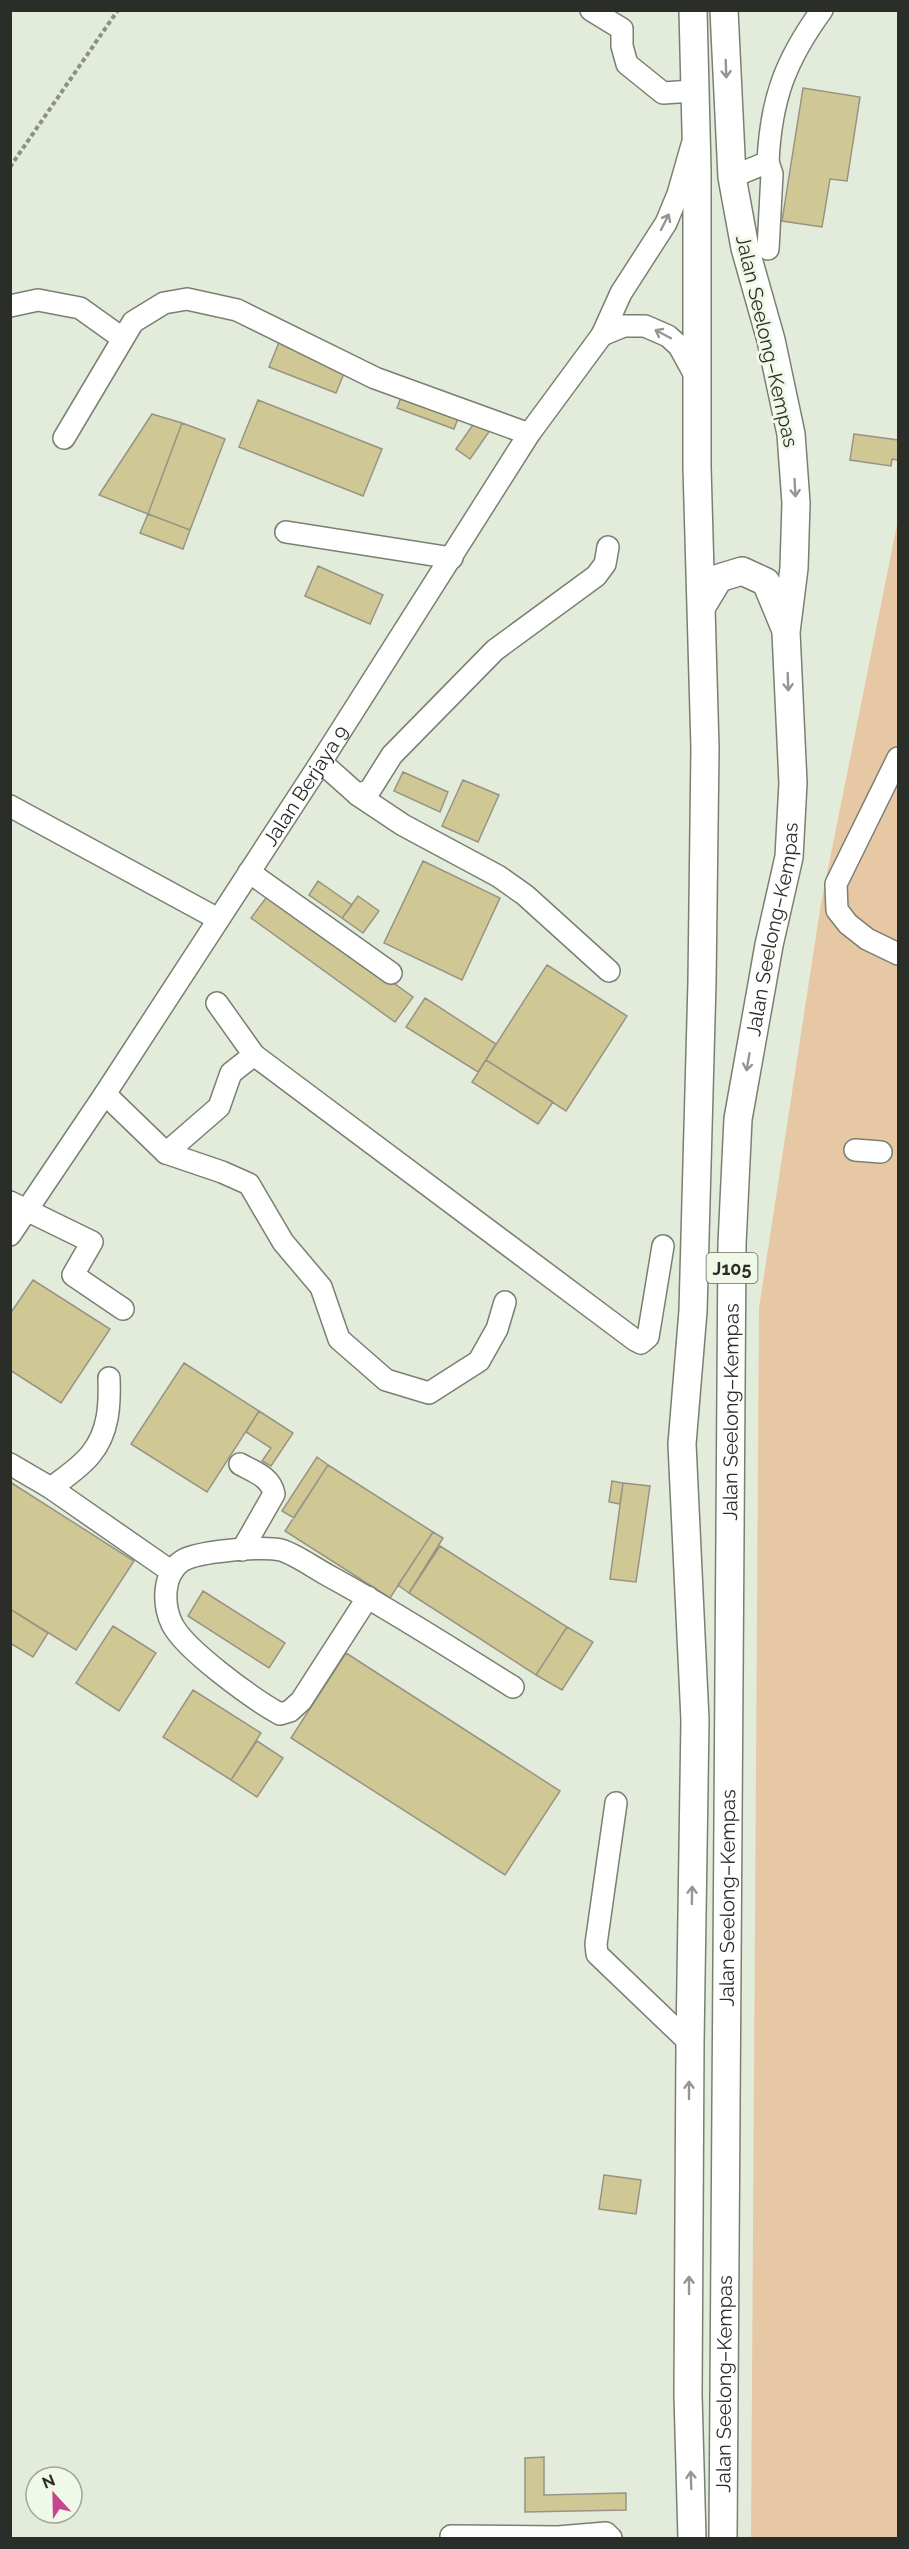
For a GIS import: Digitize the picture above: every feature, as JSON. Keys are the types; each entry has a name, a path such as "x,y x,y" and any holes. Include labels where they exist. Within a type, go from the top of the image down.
{"main road":[{"name":"Jalan Seelong–Kempas","path":"692,2538 688,2395 695,1720 682,1444 693,1311 702,982 705,748 697,380 697,170 694,136 693,10"},
{"name":"Jalan Seelong–Kempas","path":"723,2538 732,1244 738,1119 768,945 789,858 793,783 786,632 794,568 796,503 791,435 771,340 745,248 732,177 727,17"},
{"path":"702,606 719,578 742,571 766,582 786,632"}],"street":[{"path":"591,10 622,29 622,46 627,64 651,85 663,93 693,92"},
{"path":"768,249 772,174 768,162 770,128 783,77 800,41 822,10"},
{"name":"Jalan Berjaya 9","path":"10,1235 19,1205 105,1094 321,762 529,434 602,335 621,293 666,223 678,194 694,136"},
{"path":"732,177 768,162"},
{"path":"64,438 133,322 164,303 187,299 237,310 375,378 529,434"},
{"path":"10,306 38,300 80,308 122,338"},
{"path":"602,335 624,327 645,326 668,336 679,346 697,380"},
{"path":"286,532 452,558"},
{"path":"357,795 370,790 392,755 495,650 596,576 605,564 608,547"},
{"path":"898,758 836,884 837,910 848,924 867,939 898,954"},
{"path":"321,762 357,795 403,825 507,882 525,895 609,971"},
{"path":"10,806 218,919"},
{"path":"249,872 391,973"},
{"path":"217,1003 254,1055 625,1333 642,1343 648,1337 663,1246"},
{"path":"166,1153 219,1107 231,1073 254,1055"},
{"path":"105,1094 166,1153 249,1184 283,1242 321,1287 339,1339 386,1380 429,1393 479,1361 497,1329 505,1302"},
{"path":"855,1150 881,1152"},
{"path":"19,1205 92,1242 73,1275 123,1309"},
{"path":"51,1488 91,1454 95,1447 110,1407 109,1378"},
{"path":"10,1464 51,1488 172,1572"},
{"path":"240,1464 266,1478 274,1494 242,1550"},
{"path":"368,1597 301,1701 290,1711 280,1714 257,1701 197,1653 172,1625 164,1598 172,1572 182,1561 228,1550 281,1550 368,1597 513,1687"},
{"path":"616,1803 596,1944 597,1954 690,2043"},
{"path":"451,2536 558,2536 606,2533 611,2538"}],"path":[{"path":"10,167 118,10"}],"shaded area":[{"path":"898,520 898,2538 751,2538 759,1308 821,903"}],"building":[{"path":"803,88 860,97 847,181 830,179 822,227 782,221"},
{"path":"280,340 347,366 336,393 269,367"},
{"path":"403,392 460,413 454,429 397,408"},
{"path":"258,400 382,449 363,496 239,447"},
{"path":"152,414 182,423 148,514 99,495"},
{"path":"477,419 491,429 470,459 456,449"},
{"path":"182,423 225,439 190,530 148,514"},
{"path":"854,434 898,440 898,460 892,459 891,466 850,460"},
{"path":"148,514 190,530 183,549 140,533"},
{"path":"318,566 383,595 370,624 305,596"},
{"path":"403,772 448,792 440,812 394,791"},
{"path":"463,780 499,795 478,842 442,826"},
{"path":"423,861 500,898 462,980 384,943"},
{"path":"318,881 352,905 342,918 309,895"},
{"path":"269,894 413,997 395,1022 251,918"},
{"path":"358,896 379,911 363,933 342,918"},
{"path":"547,965 627,1016 566,1111 486,1060"},
{"path":"425,998 496,1044 478,1072 406,1027"},
{"path":"486,1060 553,1102 538,1124 472,1082"},
{"path":"33,1280 110,1329 61,1403 10,1370 10,1314"},
{"path":"184,1363 259,1411 207,1492 131,1444"},
{"path":"259,1411 293,1433 271,1466 262,1461 271,1448 246,1432"},
{"path":"317,1457 328,1465 294,1518 282,1511"},
{"path":"328,1465 433,1532 390,1598 285,1531"},
{"path":"612,1481 623,1483 620,1504 609,1502"},
{"path":"10,1482 134,1561 76,1650 10,1609"},
{"path":"623,1483 650,1486 636,1582 610,1579"},
{"path":"433,1532 443,1538 409,1593 398,1585"},
{"path":"440,1546 567,1627 536,1675 409,1593"},
{"path":"203,1591 285,1643 269,1668 188,1616"},
{"path":"10,1609 48,1633 33,1657 10,1643"},
{"path":"113,1626 156,1653 119,1711 76,1683"},
{"path":"567,1627 593,1642 562,1690 536,1675"},
{"path":"346,1653 560,1791 505,1875 291,1738"},
{"path":"193,1690 261,1733 231,1780 163,1737"},
{"path":"257,1741 283,1758 257,1797 231,1780"},
{"path":"604,2175 641,2180 636,2214 599,2209"},
{"path":"544,2457 544,2495 626,2493 626,2510 525,2512 525,2458"}]}
